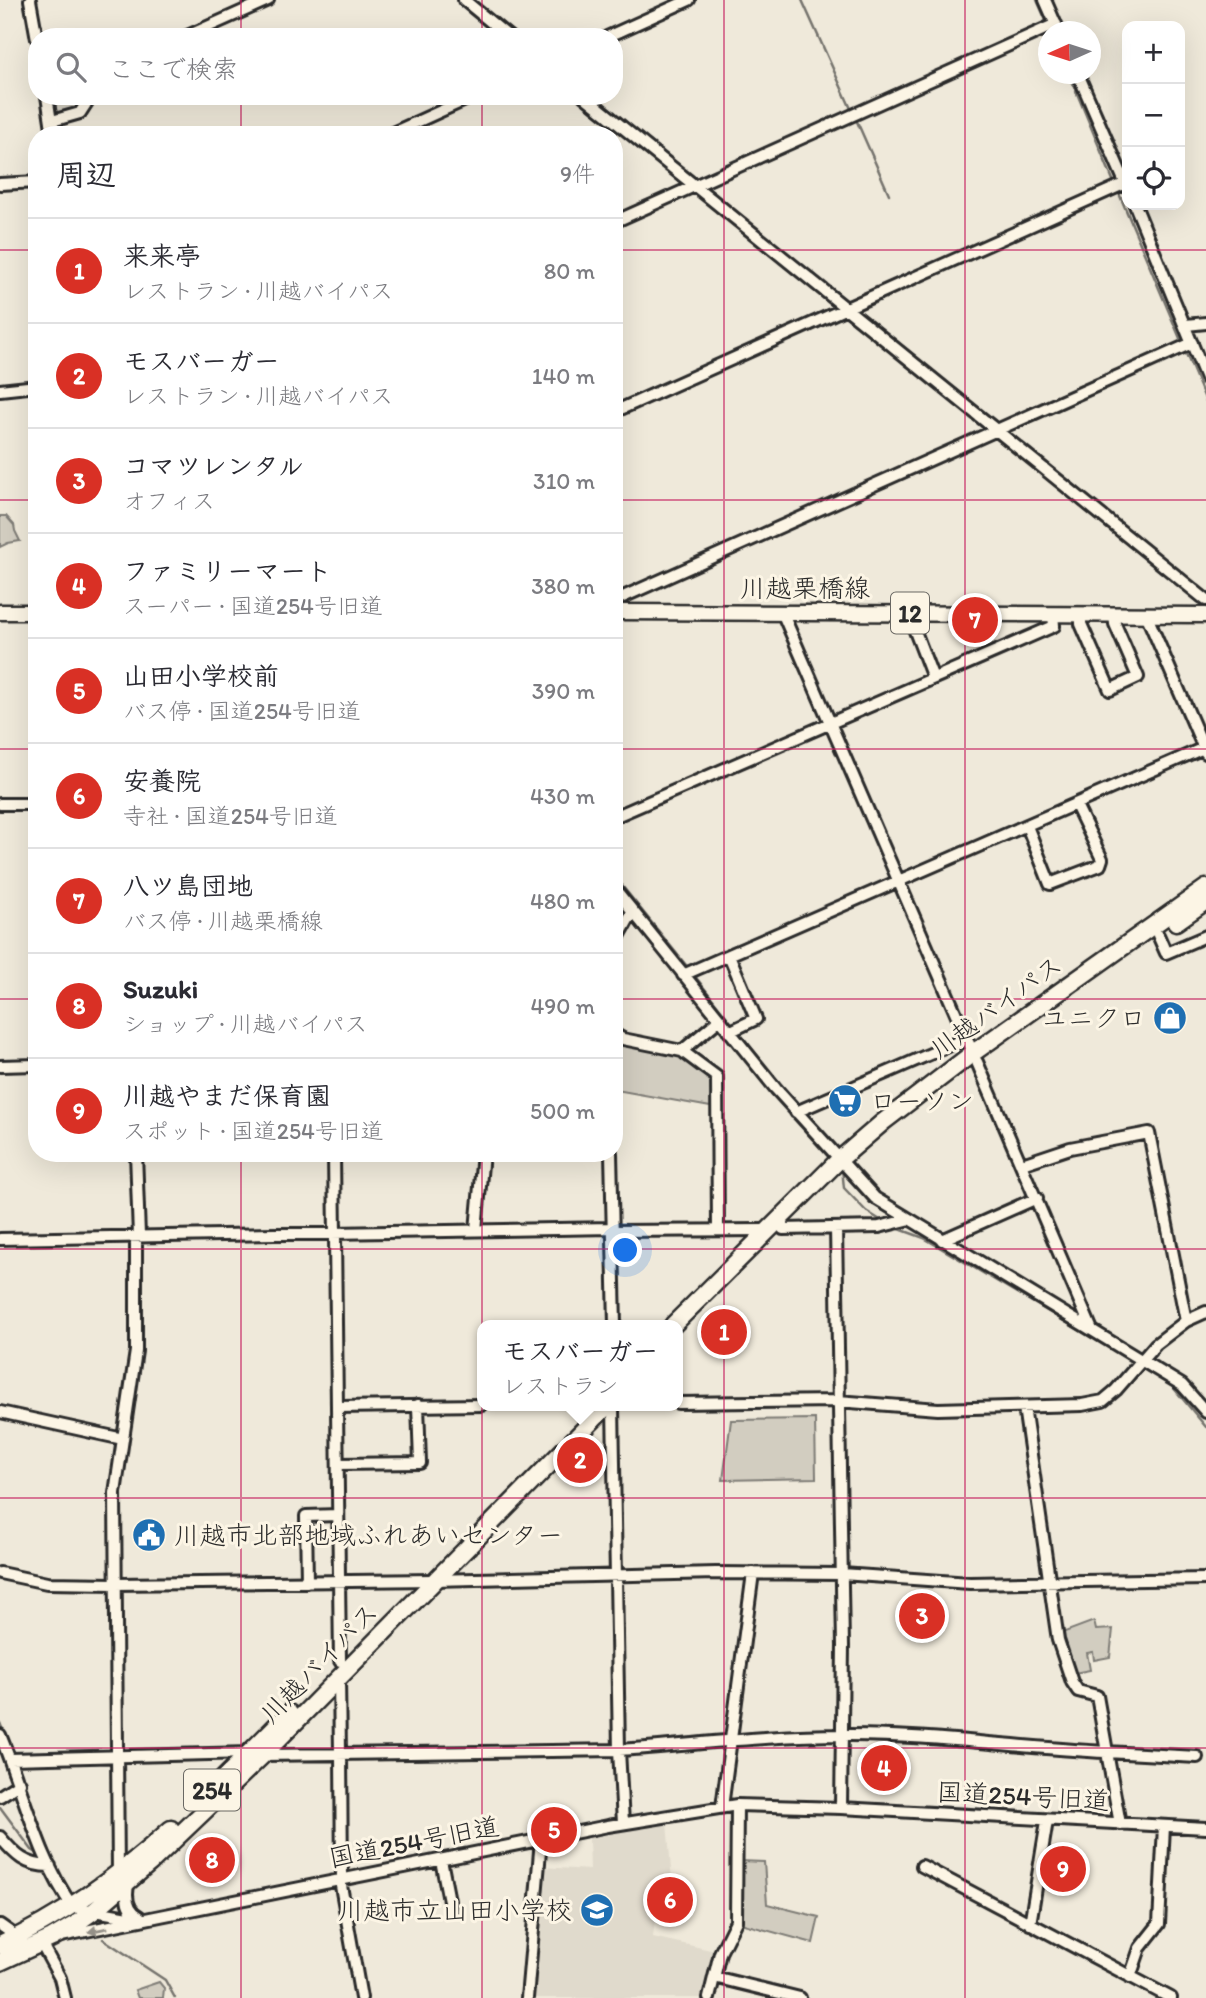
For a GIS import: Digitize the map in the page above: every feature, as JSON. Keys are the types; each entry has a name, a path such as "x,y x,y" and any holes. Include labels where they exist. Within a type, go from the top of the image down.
{"highway":[{"name":"川越バイパス","path":"678,1320 842,1164 900,1121 973,1051 1206,888"},
{"name":"川越バイパス","path":"973,1051 1158,935 1206,901"},
{"name":"川越バイパス","path":"683,1329 775,1230"},
{"name":"川越バイパス","path":"46,1941 94,1911 123,1878 195,1807 256,1754 588,1411"},
{"name":"川越バイパス","path":"427,1580 602,1411"},
{"name":"川越バイパス","path":"73,1907 123,1878"},
{"name":"254","path":"0,1945 73,1907"},
{"name":"254","path":"0,1962 46,1941"}],"main road":[{"path":"0,612 28,612"},
{"name":"川越栗橋線","path":"623,612 1206,615"}],"street":[{"path":"30,0 35,28"},
{"path":"205,28 268,0"},
{"path":"464,0 498,28"},
{"path":"623,30 689,0"},
{"path":"1045,0 1055,21"},
{"path":"623,218 1038,37"},
{"path":"1082,84 1122,176"},
{"path":"49,105 52,126"},
{"path":"52,121 80,113 86,105"},
{"path":"408,126 454,105"},
{"path":"595,105 621,126"},
{"path":"623,127 1206,600"},
{"path":"0,184 28,182"},
{"path":"623,408 1122,187"},
{"path":"1137,210 1206,378"},
{"path":"1186,326 1206,323"},
{"path":"623,597 1192,343"},
{"path":"0,390 28,387"},
{"path":"782,612 1023,1164 1092,1330"},
{"path":"908,613 933,678"},
{"path":"623,813 1054,626 1053,614"},
{"path":"1081,614 1081,624 1110,690 1138,677 1115,624 1114,614"},
{"path":"683,975 1205,750 1146,614"},
{"path":"0,804 28,804"},
{"path":"1027,827 1051,884 1100,865 1102,859 1076,805"},
{"path":"623,899 796,1112 875,1198 907,1220 1182,1385 1206,1412"},
{"path":"623,929 633,911"},
{"path":"1158,935 1166,953 1206,936"},
{"path":"729,956 756,1019 729,1032"},
{"path":"682,1051 719,1020"},
{"path":"623,1039 682,1051 717,1077 718,1230"},
{"path":"796,1112 973,1051"},
{"path":"0,1066 28,1065"},
{"path":"1023,1164 1070,1147 1149,1133 1186,1321"},
{"path":"136,1162 136,1352 115,1493 115,1584 117,1756 123,1878 128,1904 135,1914 143,1919"},
{"path":"334,1162 341,1880 361,1998"},
{"path":"476,1230 482,1162"},
{"path":"611,1162 615,1320"},
{"path":"942,1240 1037,1198"},
{"path":"0,1239 476,1230 775,1230 879,1227 907,1220"},
{"path":"835,1228 842,1574 841,1808"},
{"path":"683,1403 838,1401 938,1409 1082,1405 1103,1401 1156,1344 1186,1321 1206,1312"},
{"path":"338,1464 420,1463 418,1405"},
{"path":"337,1407 477,1405"},
{"path":"1024,1407 1059,1640 1072,1682 1079,1691 1097,1696 1120,1824"},
{"path":"613,1411 619,1750 624,1823"},
{"path":"0,1412 123,1439"},
{"path":"307,1582 306,1516 338,1515"},
{"path":"0,1573 47,1583 115,1584 754,1573 842,1574 970,1583 1206,1579"},
{"path":"722,1807 754,1573"},
{"path":"0,1735 50,1866 73,1907 143,1919"},
{"path":"10,1759 619,1750 843,1735 1197,1758"},
{"path":"0,1796 20,1783"},
{"path":"709,1998 720,1953 736,1921 737,1805"},
{"name":"国道254号旧道","path":"46,1941 143,1919 624,1823 737,1805 1206,1828"},
{"path":"1030,1924 1047,1821"},
{"path":"1130,1977 1140,1948 1159,1924 1164,1826"},
{"path":"0,1837 15,1855 28,1863 50,1866"},
{"path":"527,1998 541,1840"},
{"path":"441,1860 451,1911"},
{"path":"922,1866 1171,1998"},
{"path":"0,1925 17,1937"},
{"path":"46,1941 65,1998"},
{"path":"714,1977 800,1998"}],"shaded area":[{"path":"56,105 82,105 81,108 57,114"},
{"path":"0,516 6,516 14,525 20,541 0,547"},
{"path":"623,1040 681,1054 715,1079 716,1108 623,1091"},
{"path":"815,1419 816,1478 723,1480 731,1420"},
{"path":"1094,1621 1096,1630 1113,1629 1110,1657 1094,1660 1093,1652 1087,1653 1090,1670 1074,1673 1062,1633"},
{"name":"川越市立山田小学校","path":"667,1823 672,1881 659,1882 653,1937 715,1951 705,1998 533,1998 541,1867 590,1870 589,1838"},
{"path":"740,1861 764,1862 767,1904 819,1917 813,1943 740,1923"},
{"path":"159,1982 164,1988 163,1998 138,1998 135,1990"}],"waterway":[{"path":"35,0 41,28"},
{"path":"802,0 852,111"},
{"path":"1037,0 1046,21"},
{"path":"1073,84 1115,185"},
{"path":"54,105 57,118"},
{"path":"855,117 889,194"},
{"path":"1118,191 1182,343"},
{"path":"1184,349 1206,401"},
{"path":"623,887 690,970"},
{"path":"694,975 733,1025"},
{"path":"737,1030 799,1106"},
{"path":"804,1111 827,1138"},
{"path":"842,1168 844,1188 866,1211 885,1223"},
{"path":"894,1227 924,1238 1135,1363"},
{"path":"1140,1366 1172,1386 1206,1427"},
{"path":"0,1723 4,1733"},
{"path":"26,1791 57,1870"},
{"path":"0,1807 32,1850 40,1855"},
{"path":"103,1939 165,1980 175,1998"}],"place":[{"name":"八ツ島団地","path":"975,620"},
{"name":"ユニクロ","path":"1170,1018"},
{"name":"ローソン","path":"845,1101"},
{"name":"来来亭","path":"724,1332"},
{"name":"モスバーガー","path":"580,1460"},
{"name":"川越市北部地域ふれあいセンター","path":"149,1535"},
{"name":"コマツレンタル","path":"922,1616"},
{"name":"ファミリーマート","path":"884,1768"},
{"name":"山田小学校前","path":"554,1830"},
{"name":"Suzuki","path":"212,1860"},
{"name":"川越やまだ保育園","path":"1063,1869"},
{"name":"安養院","path":"670,1900"},
{"name":"川越市立山田小学校","path":"597,1910"}]}
